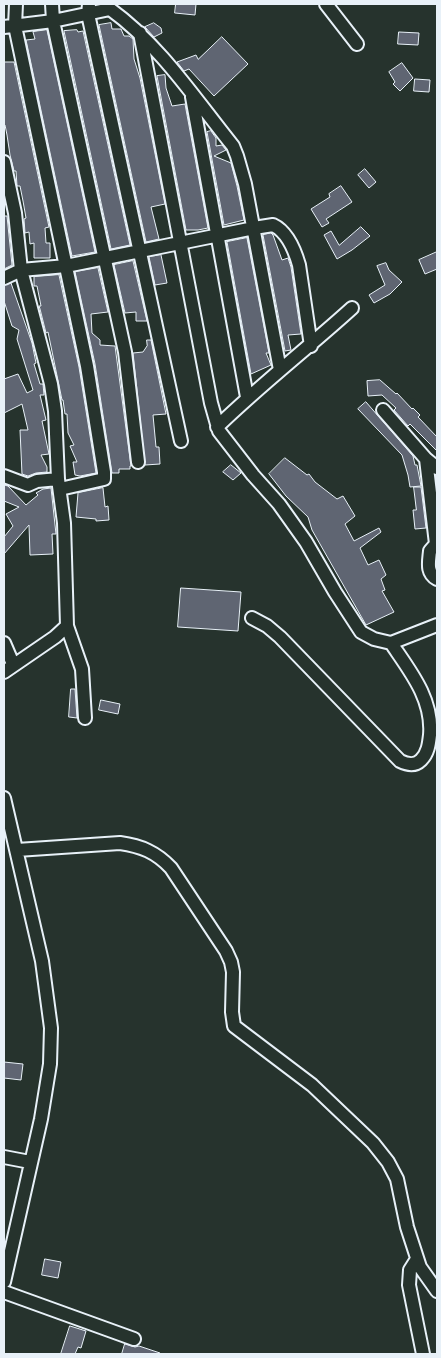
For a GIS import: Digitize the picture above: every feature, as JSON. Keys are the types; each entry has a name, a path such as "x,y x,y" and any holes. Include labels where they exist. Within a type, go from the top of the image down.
{"street":[{"path":"4,476 28,484 38,480 59,484 104,479 88,375 66,266 10,27 16,4"},
{"path":"52,4 53,21 125,352 138,462"},
{"path":"326,4 357,44"},
{"path":"10,27 53,21 89,9 113,6 140,33 191,93 235,151 245,184 280,370"},
{"path":"89,9 139,250 182,441"},
{"path":"140,33 217,427 226,442 279,504 306,542 361,632 374,639 391,643 437,625"},
{"path":"191,93 247,397"},
{"path":"4,162 9,214 20,270 55,411 59,484 64,523 68,626 82,670 85,718"},
{"path":"4,278 20,270 66,266 268,225 277,227 294,248 299,265 310,346"},
{"path":"217,427 247,397 310,346 352,308"},
{"path":"383,410 426,460 437,468"},
{"path":"426,460 435,508 437,544 430,551 429,571 437,579"},
{"path":"252,618 267,626 280,637 400,761 406,764 414,764 423,758 427,752 430,716 428,705 421,690 391,643"},
{"path":"4,644 8,668 55,637 68,626"},
{"path":"4,798 42,961 51,1028 50,1064 41,1119 4,1282"},
{"path":"16,850 120,843 135,845 149,850 163,860 226,950 233,972 232,1012 234,1026 312,1085 373,1143 388,1162 397,1179 407,1227 417,1258 428,1280 437,1291"},
{"path":"4,1156 30,1162"},
{"path":"417,1258 412,1264 409,1275 423,1354"},
{"path":"4,1292 134,1339"}],"building":[{"path":"176,4 196,4 195,15 175,13"},
{"path":"111,23 112,29 121,29 124,36 129,36 133,39 134,59 140,78 165,204 151,207 159,239 146,242 99,25"},
{"path":"154,23 161,28 162,33 154,37 145,27"},
{"path":"47,30 95,252 72,256 26,40 35,39 33,32"},
{"path":"77,30 78,32 83,31 130,245 111,249 64,31"},
{"path":"399,32 419,33 418,45 398,44"},
{"path":"222,37 248,64 214,96 189,69 184,71 177,62 196,55 198,59"},
{"path":"4,62 14,62 49,227 45,228 46,243 50,243 50,258 34,258 34,243 30,244 29,232 25,233 24,219 26,218 23,201 20,186 17,186 16,171 14,171 4,125"},
{"path":"402,63 413,78 400,91 393,84 395,82 389,72"},
{"path":"165,75 166,88 172,106 185,104 208,228 186,230 157,76"},
{"path":"415,79 430,80 429,92 414,91"},
{"path":"211,131 216,138 216,146 222,145 226,150 214,156 231,163 244,220 224,225 207,132"},
{"path":"365,169 376,182 369,188 358,175"},
{"path":"341,186 352,202 326,219 329,223 322,227 311,209 330,197 329,194"},
{"path":"4,216 7,216 12,265 4,269"},
{"path":"361,227 370,236 337,259 324,235 331,231 339,245"},
{"path":"271,233 282,260 288,258 291,267 301,334 288,335 291,350 285,351 263,235"},
{"path":"247,238 269,353 266,353 271,365 251,374 227,242"},
{"path":"437,252 437,269 425,274 419,260"},
{"path":"161,255 167,283 155,285 149,257"},
{"path":"133,261 147,321 136,321 136,312 125,313 114,265"},
{"path":"386,263 389,270 402,282 390,294 374,303 369,295 385,285 377,266"},
{"path":"98,268 108,312 91,314 92,333 100,340 100,345 115,346 131,466 130,469 119,469 119,473 112,473 95,364 75,272"},
{"path":"59,275 79,367 96,473 80,476 75,475 73,462 77,462 70,446 74,445 68,433 67,414 65,414 48,332 46,333 39,306 41,306 37,286 34,286 34,277"},
{"path":"11,283 32,343 36,363 34,364 40,384 43,384 44,395 40,395 46,420 42,421 49,454 41,455 47,467 47,472 28,476 22,474 20,430 28,430 22,404 4,413 4,379 18,374 27,393 33,390 17,339 19,330 12,326 4,301 4,286"},
{"path":"147,340 151,340 166,414 153,415 156,447 159,447 160,464 145,465 133,353 143,352 147,346"},
{"path":"380,380 420,415 418,417 437,437 437,451 410,424 408,426 394,410 396,408 382,395 368,396 367,381"},
{"path":"366,402 413,456 415,465 417,465 421,486 410,487 402,455 358,409"},
{"path":"285,458 307,475 309,474 315,482 337,499 343,496 355,516 345,524 354,541 379,528 381,532 360,548 368,565 379,560 386,575 381,579 385,590 382,591 394,612 366,625 312,530 308,517 286,496 269,474"},
{"path":"231,465 241,473 233,480 223,472"},
{"path":"4,485 8,486 26,505 38,495 36,493 43,489 51,488 56,534 52,534 53,554 30,555 29,525 4,554 4,537 13,526 6,514 19,507 4,501"},
{"path":"414,487 421,487 426,528 415,529 413,510 416,510"},
{"path":"103,488 105,507 108,506 109,520 96,521 96,519 76,517 78,493"},
{"path":"181,588 241,592 238,631 178,627"},
{"path":"71,689 75,689 77,718 69,717"},
{"path":"101,700 120,704 118,714 99,710"},
{"path":"4,1062 23,1064 21,1080 4,1078"},
{"path":"45,1259 61,1262 58,1278 42,1275"},
{"path":"70,1326 86,1331 81,1348 78,1347 75,1354 61,1354"},
{"path":"125,1344 135,1347 139,1346 160,1354 122,1354"}]}
